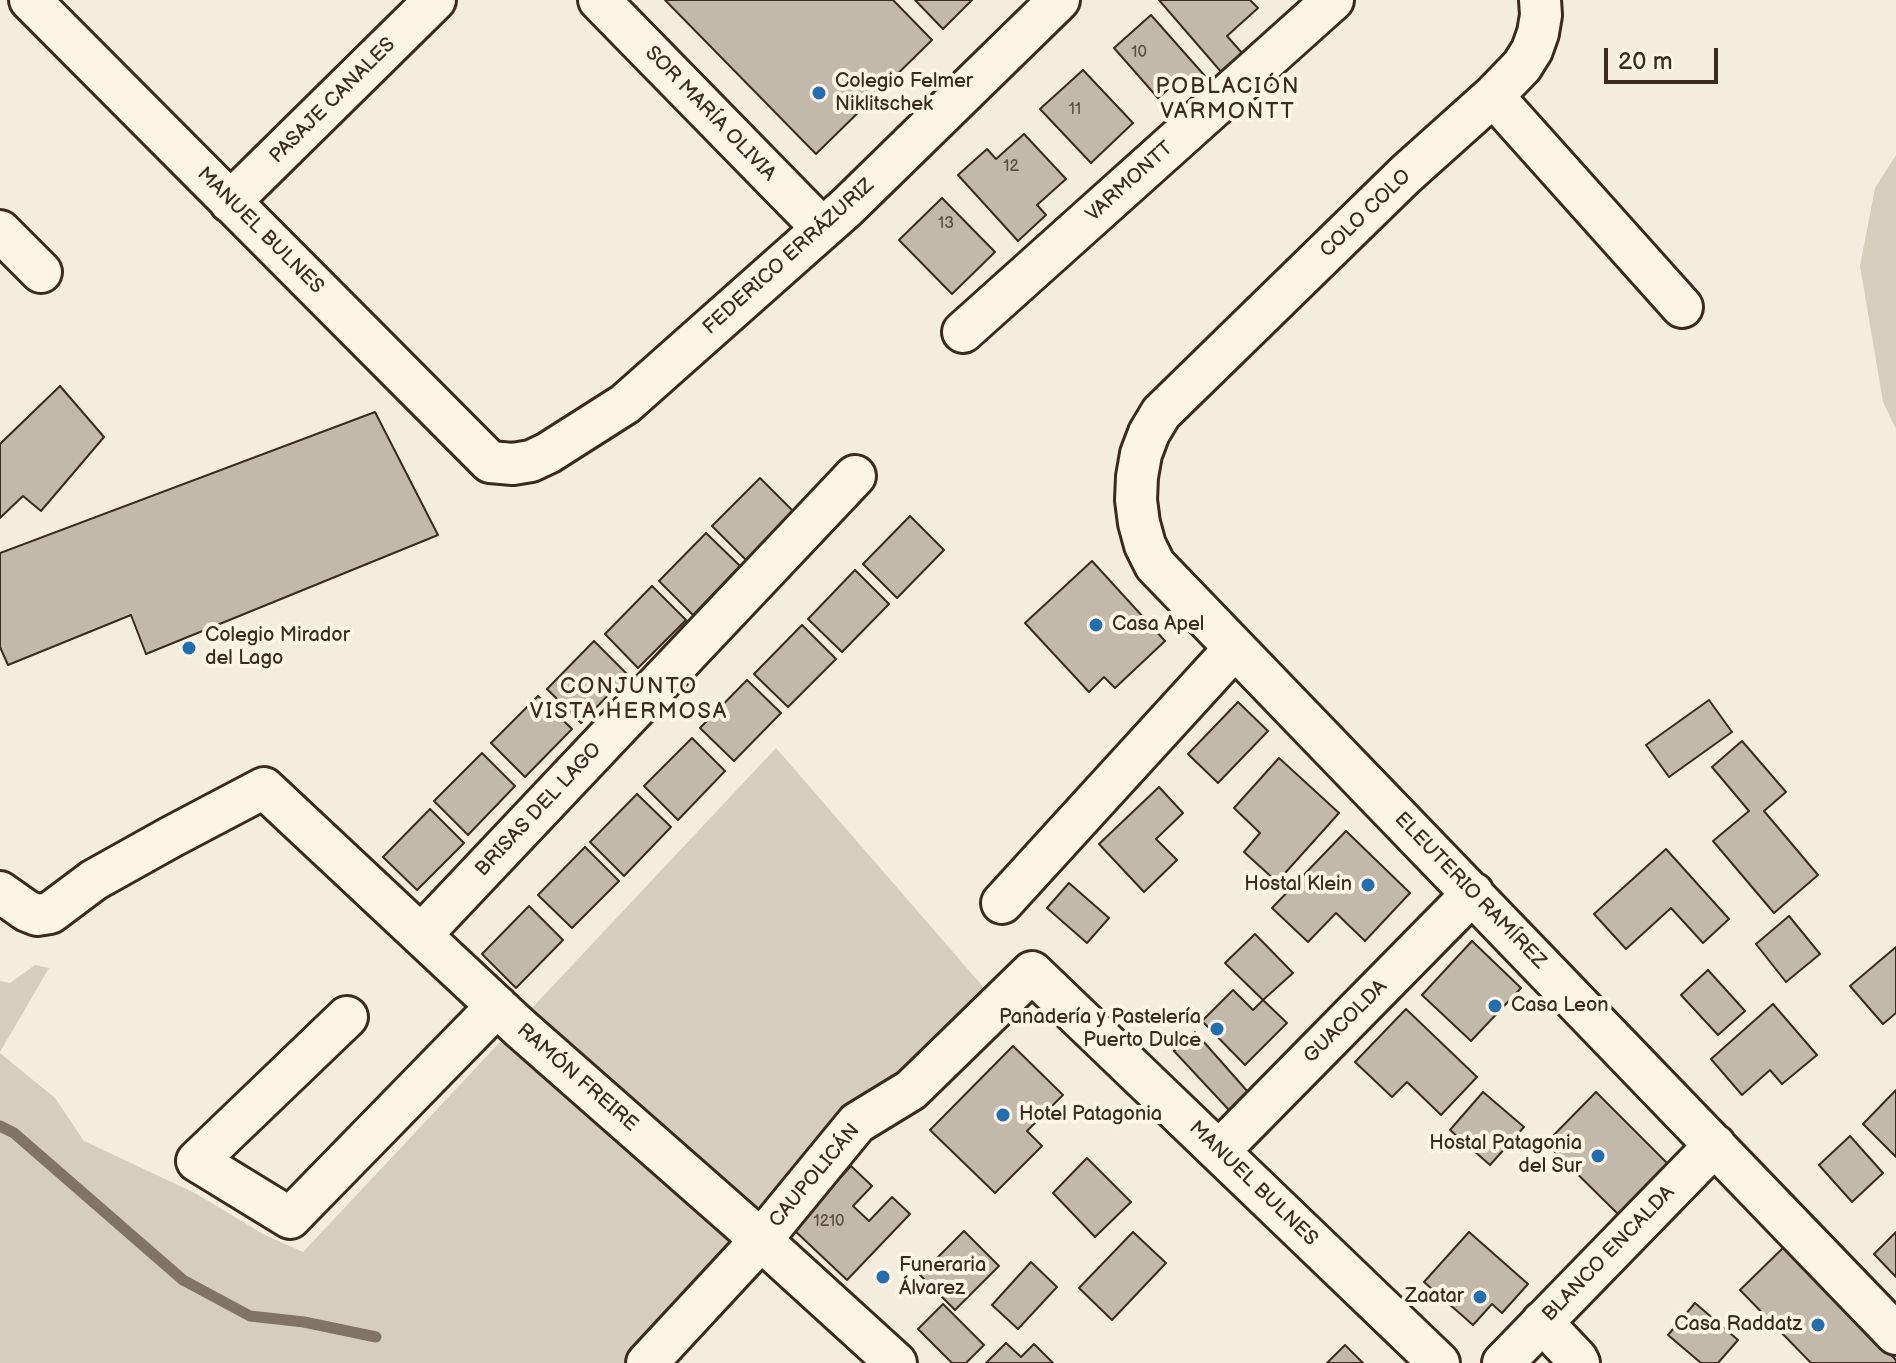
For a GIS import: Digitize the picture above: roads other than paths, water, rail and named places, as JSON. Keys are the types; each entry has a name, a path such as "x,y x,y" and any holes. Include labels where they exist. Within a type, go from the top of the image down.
{"street":[{"name":"MANUEL BULNES","path":"30,0 490,462"},
{"name":"PASAJE CANALES","path":"230,202 435,0"},
{"name":"SOR MARÍA OLIVIA","path":"599,0 822,228"},
{"name":"FEDERICO ERRÁZURIZ","path":"490,462 513,464 531,461 625,404 847,207 1059,0"},
{"name":"VARMONTT","path":"963,332 1333,0"},
{"name":"COLO COLO","path":"1161,413 1406,174 1522,66 1538,33 1540,0"},
{"path":"1493,96 1682,307"},
{"path":"0,231 41,272"},
{"name":"ELEUTERIO RAMÍREZ","path":"1161,413 1141,454 1136,500 1145,545 1155,565 1896,1334"},
{"name":"BRISAS DEL LAGO","path":"422,934 855,476"},
{"path":"1002,903 1235,648"},
{"name":"RAMÓN FREIRE","path":"0,892 27,911 37,915 50,913 94,880 264,788 497,1006 896,1363"},
{"name":"GUACOLDA","path":"1219,1151 1473,893"},
{"name":"MANUEL BULNES","path":"1032,972 1439,1363"},
{"name":"CAUPOLICÁN","path":"647,1363 761,1240 857,1123 911,1090 1032,972"},
{"path":"347,1017 197,1161 290,1218 497,1006"},
{"name":"BLANCO ENCALDA","path":"1503,1363 1715,1145"},
{"path":"1542,1322 1579,1363"}],"waterway":[{"path":"0,1126 14,1133 183,1280 250,1316 304,1322 376,1337"}],"place":[{"name":"Colegio Felmer Niklitschek","path":"819,93"},
{"name":"Casa Apel","path":"1096,625"},
{"name":"Colegio Mirador del Lago","path":"189,648"},
{"name":"Hostal Klein","path":"1368,885"},
{"name":"Casa Leon","path":"1495,1006"},
{"name":"Panadería y Pastelería Puerto Dulce","path":"1217,1029"},
{"name":"Hotel Patagonia","path":"1003,1115"},
{"name":"Hostal Patagonia del Sur","path":"1598,1156"},
{"name":"Funeraria Álvarez","path":"883,1277"},
{"name":"Zaatar","path":"1480,1297"},
{"name":"Casa Raddatz","path":"1818,1325"}],"district":[{"name":"POBLACIÓN VARMONTT","path":"1228,100"},
{"name":"CONJUNTO VISTA HERMOSA","path":"629,700"}]}
